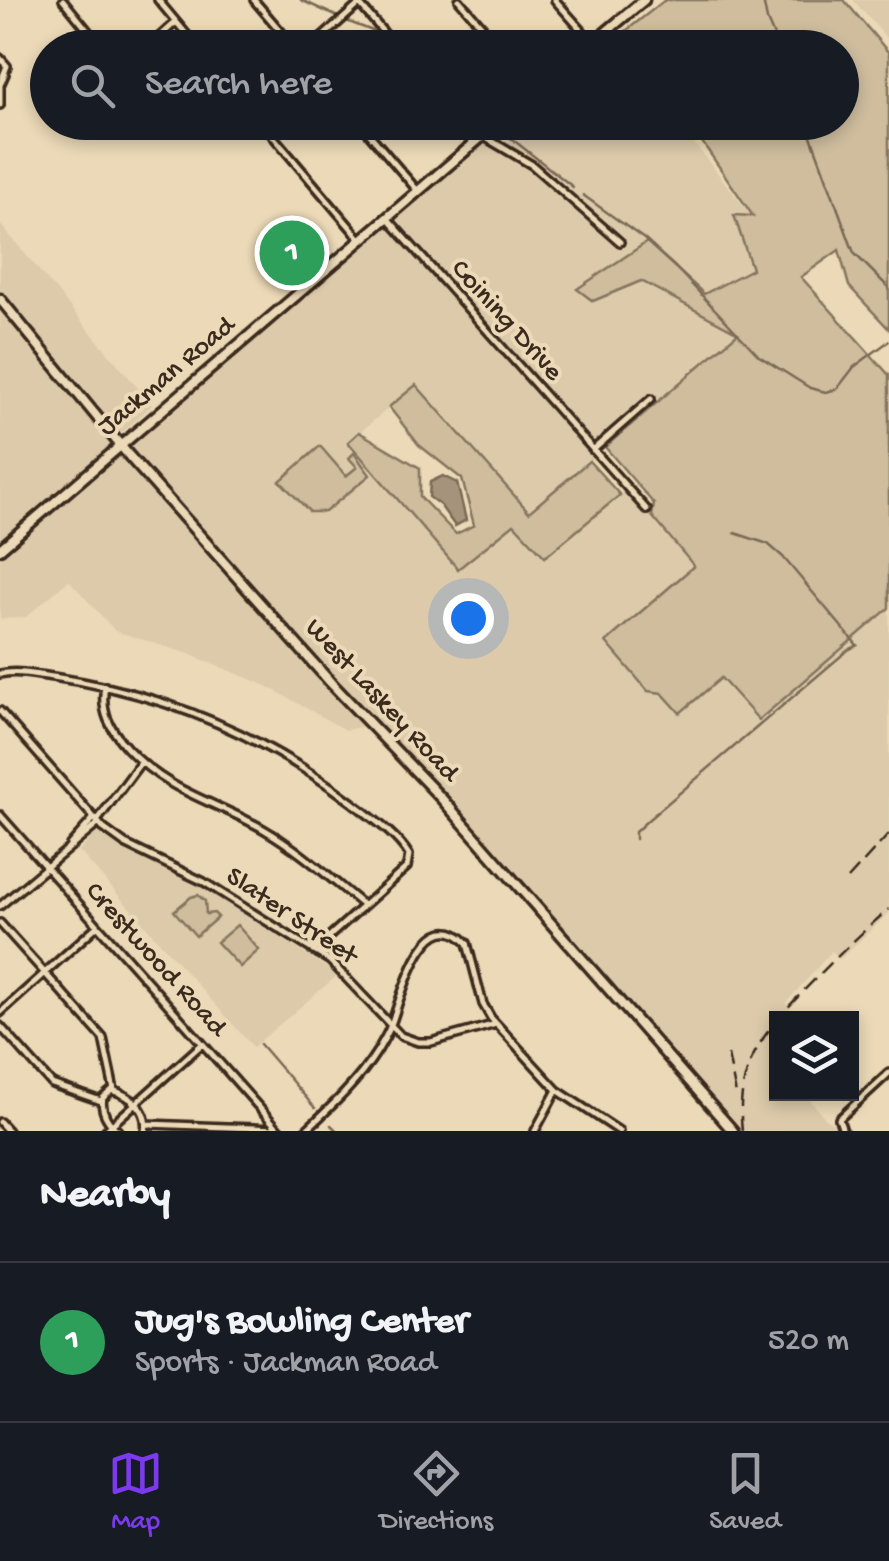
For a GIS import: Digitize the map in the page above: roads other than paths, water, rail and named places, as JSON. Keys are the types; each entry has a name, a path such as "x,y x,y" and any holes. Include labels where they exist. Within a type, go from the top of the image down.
{"main road":[{"path":"608,30 644,0"},
{"name":"Jackman Road","path":"0,549 479,140"},
{"name":"West Laskey Road","path":"0,298 120,446 326,678 442,798 732,1131"}],"street":[{"path":"63,0 87,30"},
{"path":"158,0 183,30"},
{"path":"254,0 279,30"},
{"path":"459,0 485,30"},
{"path":"555,0 578,30"},
{"path":"329,30 360,1 383,30"},
{"path":"167,30 176,22"},
{"path":"0,58 6,63 0,105"},
{"path":"276,140 362,241"},
{"path":"374,140 419,192"},
{"path":"482,140 532,165 620,242"},
{"name":"Coining Drive","path":"388,218 646,510"},
{"path":"594,450 651,399"},
{"path":"0,674 37,675 104,686 226,726 312,774 363,811 409,855 407,867 312,951"},
{"path":"104,686 102,700 109,724 141,762 180,791 237,815 280,839 364,905"},
{"name":"Slater Street","path":"0,711 120,842 204,882 343,972 391,1026"},
{"path":"0,906 97,821 141,762"},
{"name":"Crestwood Road","path":"0,815 279,1130"},
{"path":"0,923 103,1038 114,1090"},
{"path":"0,1013 98,926"},
{"path":"305,1131 354,1084 391,1026 412,962 425,946 446,934 462,937 467,943 483,1004 496,1024 557,1090 619,1131"},
{"path":"391,1026 401,1036 423,1043 496,1024"},
{"path":"0,1026 52,1084 101,1102"},
{"path":"108,1128 202,1044"},
{"path":"843,1131 838,1119 889,1073"},
{"path":"101,1102 114,1090"},
{"path":"114,1090 137,1102 146,1129 279,1130"},
{"path":"534,1131 557,1090"},
{"path":"101,1102 108,1128"},
{"path":"0,1122 8,1131"},
{"path":"108,1128 120,1131"}],"waterway":[{"path":"301,0 338,17"},
{"path":"763,0 771,30"},
{"path":"349,22 370,30"},
{"path":"513,140 573,187"},
{"path":"813,140 854,253 889,288"},
{"path":"583,195 644,239 676,268 759,356 810,388 826,392 837,389 854,367 889,341"},
{"path":"735,533 768,544 783,557 856,644"},
{"path":"635,839 635,832 649,819 858,645"},
{"path":"260,1044 315,1108"},
{"path":"331,1125 337,1131"}],"railway":[{"path":"848,879 889,834"},
{"path":"742,1131 744,1083 770,1029 799,995 889,909"},
{"path":"728,1055 737,1099"}],"place":[{"name":"Jug's Bowling Center","path":"292,253"}]}
